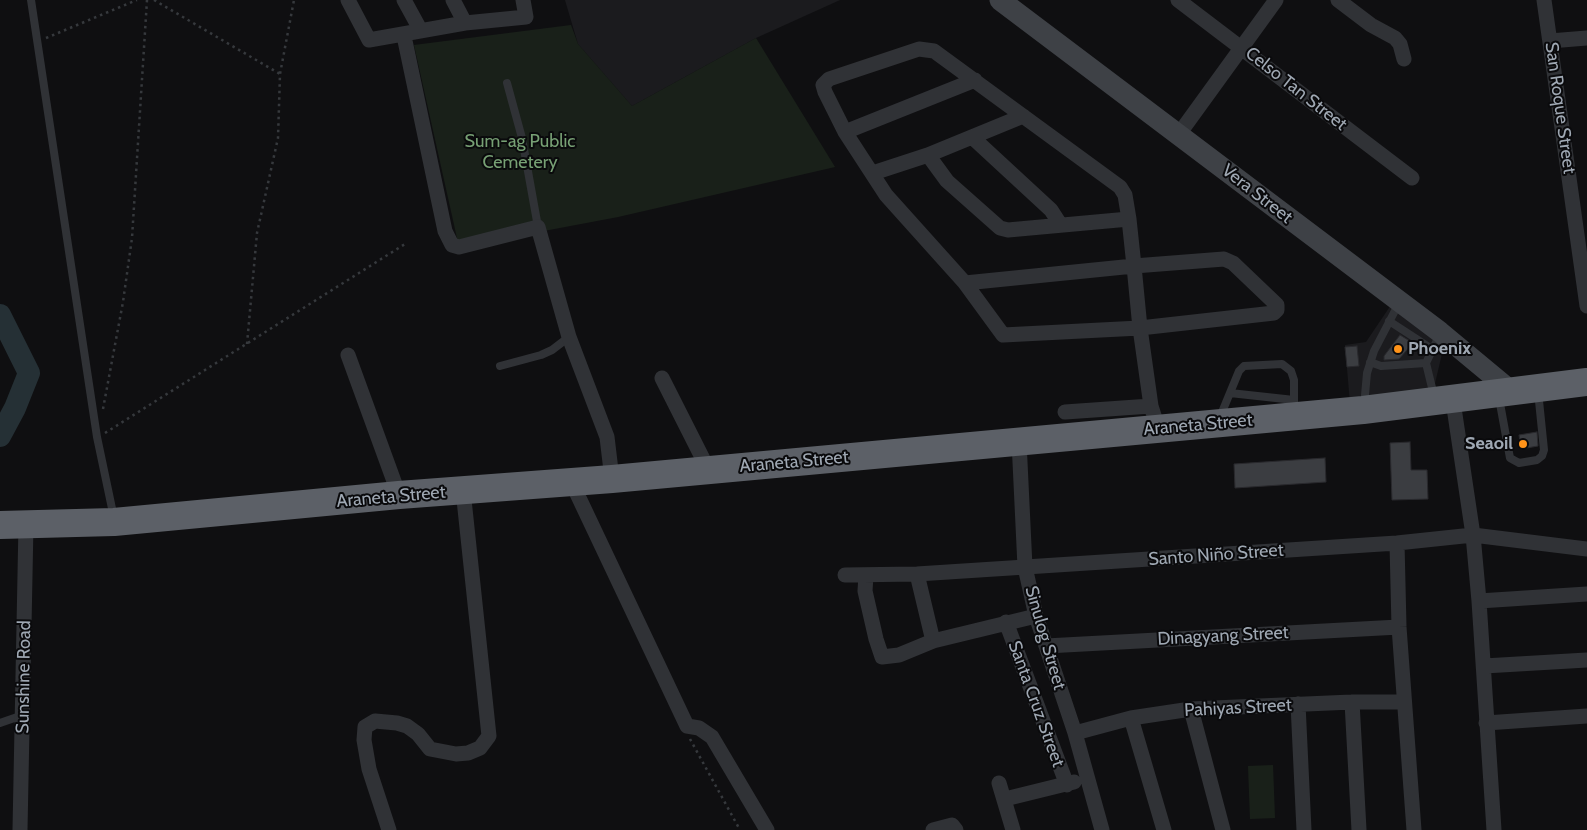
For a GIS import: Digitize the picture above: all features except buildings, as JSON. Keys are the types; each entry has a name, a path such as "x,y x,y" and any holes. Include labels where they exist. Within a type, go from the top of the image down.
{"highway":[{"name":"Araneta Street","path":"13,525 114,522 399,495 612,479 1019,441 1154,417 1217,423 1294,408 1364,410 1587,382"}],"street":[{"path":"348,0 369,40 404,36 466,23 526,17 523,0"},
{"path":"404,0 421,31"},
{"path":"453,0 466,23"},
{"name":"Vera Street","path":"1000,0 1179,134 1394,312 1505,392"},
{"name":"Celso Tan Street","path":"1178,0 1241,46 1412,178"},
{"path":"1179,134 1276,0"},
{"path":"1338,0 1371,25 1395,38 1400,44 1404,59"},
{"name":"San Roque Street","path":"1544,0 1587,306"},
{"path":"404,36 445,231 452,245 459,248 538,227 569,337 606,438 612,479"},
{"path":"1550,41 1587,38"},
{"path":"965,283 1134,266 1229,260 1277,305 1277,310 1274,312 1140,328 1007,336 999,332 965,283 902,215 872,173 845,132 825,92 824,85 829,79 926,48 934,51 975,80 1120,187 1125,195 1129,219 1134,266 1140,328 1154,417 1065,412"},
{"path":"845,132 975,80"},
{"path":"872,173 928,155 1023,116"},
{"path":"972,137 1046,205 1060,224"},
{"path":"928,155 947,181 1000,228 1008,230 1129,219"},
{"path":"348,355 399,495"},
{"path":"662,378 708,469"},
{"path":"1444,401 1473,535 1480,601 1494,830"},
{"name":"Sinulog Street","path":"1019,441 1025,567 1036,616 1074,733 1102,830"},
{"path":"571,482 687,726 699,728 712,737 767,830"},
{"path":"389,830 369,769 364,740 365,727 375,721 397,723 407,726 418,734 430,749 456,754 468,753 480,748 488,736 463,490"},
{"name":"Sunshine Road","path":"13,525 23,716 20,830"},
{"name":"Santo Niño Street","path":"845,575 917,574 1397,544 1473,535 1587,549"},
{"path":"1397,544 1399,627 1414,830"},
{"path":"917,574 933,641"},
{"path":"866,575 864,591 882,657 899,656 933,641 1036,616"},
{"path":"1480,601 1587,594"},
{"name":"Santa Cruz Street","path":"1006,622 1066,785"},
{"name":"Dinagyang Street","path":"1046,646 1399,627"},
{"path":"1484,666 1587,660"},
{"path":"1352,702 1359,830"},
{"name":"Pahiyas Street","path":"1074,733 1131,718 1191,709 1352,702 1404,702"},
{"path":"1298,704 1304,830"},
{"path":"1191,709 1224,830"},
{"path":"1486,723 1587,716"},
{"path":"1131,718 1164,830"},
{"path":"1005,799 1066,785 1086,778"},
{"path":"999,784 1013,830"},
{"path":"933,830 952,825 956,830"}],"lane":[{"path":"32,0 98,437 114,522"},
{"path":"507,83 522,138 538,227"},
{"path":"1364,410 1367,373 1370,362 1394,312"},
{"path":"500,366 541,355 552,350 569,337"},
{"path":"1436,341 1426,364 1444,401"},
{"path":"1370,362 1381,366 1426,364"},
{"path":"1217,423 1239,371 1244,366 1282,364 1290,371 1294,380 1294,408 1230,393"},
{"path":"1505,392 1510,458 1519,463 1537,460 1542,456 1544,450 1538,388"},
{"path":"0,723 23,716"}],"path":[{"path":"38,42 137,0"},
{"path":"98,437 124,302 132,238 147,0"},
{"path":"154,0 280,74"},
{"path":"246,344 257,233 278,138 280,74 294,0"},
{"path":"98,437 405,244"},
{"path":"687,726 693,746 740,830"}],"shaded area":[{"path":"565,0 840,0 756,38 632,106 578,44"},
{"path":"1391,305 1444,345 1433,392 1350,403 1345,345 1366,342"}],"green space":[{"name":"Sum-ag Public Cemetery","path":"571,25 578,44 632,106 756,38 835,167 618,217 459,247 414,45"},
{"path":"1273,765 1275,818 1250,819 1248,766"}],"waterway":[{"path":"0,315 29,373 15,408 0,436"}],"place":[{"name":"Phoenix","path":"1398,349"},
{"name":"Seaoil","path":"1523,444"}]}
